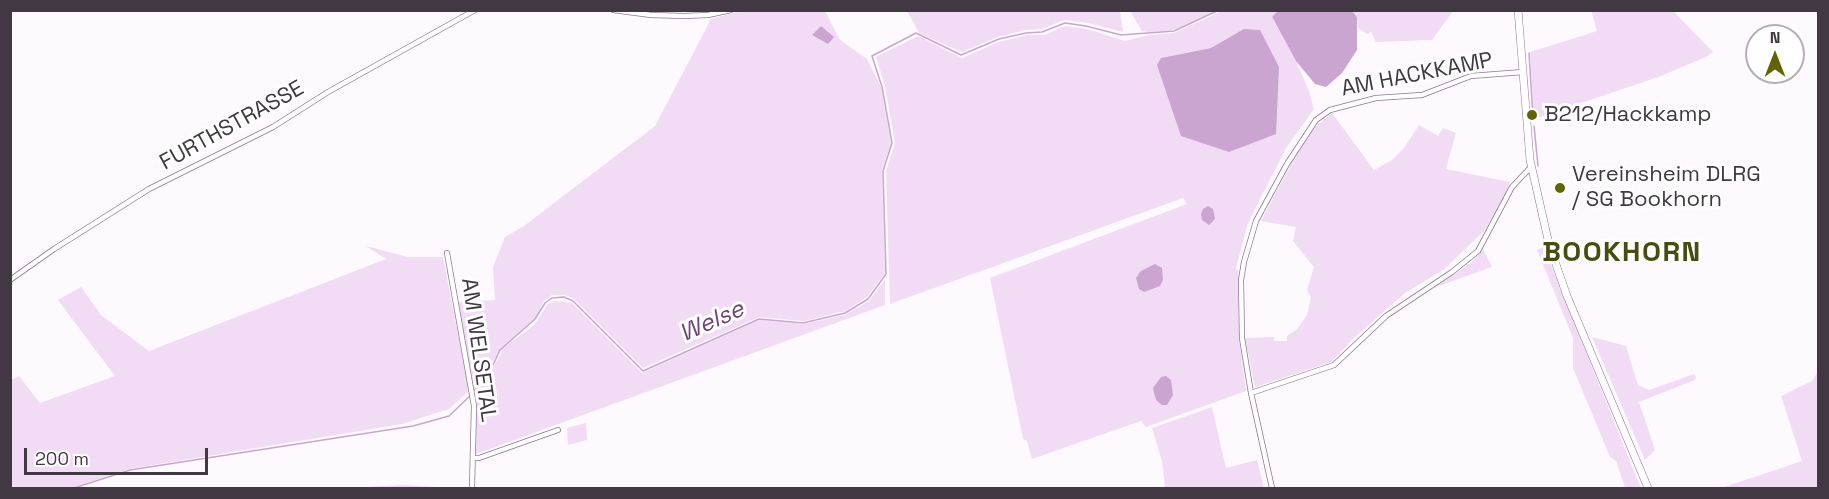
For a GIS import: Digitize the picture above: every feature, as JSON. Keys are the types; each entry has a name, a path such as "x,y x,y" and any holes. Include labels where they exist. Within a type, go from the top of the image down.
{"main road":[{"path":"1518,10 1531,167 1549,244 1567,296 1648,489"}],"street":[{"name":"FURTHSTRASSE","path":"10,280 54,249 149,189 273,127 328,92 475,10"},
{"path":"613,10 684,16 708,15 731,10"},
{"name":"AM HACKKAMP","path":"1272,489 1251,393 1242,338 1241,280 1256,221 1287,164 1316,120 1330,110 1376,98 1422,95 1471,76 1522,72"},
{"path":"1251,393 1334,365 1386,316 1452,272 1478,251 1512,188 1531,167"},
{"name":"AM WELSETAL","path":"447,253 472,397 474,458 472,489"},
{"path":"474,458 558,430"}],"shaded area":[{"path":"1591,10 1673,11 1713,52 1661,76 1540,117 1534,117 1530,52 1597,31"},
{"path":"742,11 825,11 840,40 867,59 881,87 891,144 882,169 885,273 867,297 845,311 804,321 759,317 643,368 574,299 565,295 552,295 544,301 535,318 500,349 485,376 473,390 458,302 495,300 493,267 505,237 524,226 655,126 710,19"},
{"path":"907,11 1120,11 1123,32 1088,23 1064,20 1042,29 1025,30 998,37 962,52 919,33"},
{"path":"1130,11 1217,11 1173,30 1148,32 1142,31"},
{"path":"1222,11 1278,11 1272,18 1296,61 1314,109 1286,148 1248,223 1236,268 1238,271 1239,337 1246,391 1146,427 1141,421 1032,459 1027,441 1023,439 990,278 1187,204 1183,198 890,304 886,171 895,143 885,86 876,57 918,36 962,58 999,42 1027,35 1045,35 1065,26 1087,29 1125,41 1149,35 1174,33","holes":["1211,48 1157,65 1161,58"]},
{"path":"1278,11 1352,11 1357,17 1357,50 1342,73 1326,87 1315,84 1296,61 1272,17"},
{"path":"1352,11 1453,11 1432,40 1376,42 1371,32 1367,34 1358,28 1357,17"},
{"path":"821,26 834,37 828,44 812,35"},
{"path":"1244,29 1260,30 1279,67 1276,134 1229,152 1181,136 1157,65 1161,58 1211,48"},
{"path":"1332,113 1374,170 1392,160 1404,148 1419,125 1438,136 1443,128 1456,133 1446,169 1510,182 1504,198 1484,231 1443,270 1405,293 1355,337 1331,362 1255,387 1245,338 1274,337 1274,341 1287,341 1287,336 1297,329 1307,315 1311,297 1307,290 1314,267 1293,241 1296,227 1261,221 1297,153 1316,126"},
{"path":"1208,206 1213,209 1215,219 1209,225 1202,220 1201,214"},
{"path":"366,246 408,257 443,257 469,391 449,409 402,424 129,469 71,488 11,488 11,380 19,376 40,403 115,376 58,300 81,287 101,315 149,351 386,259"},
{"path":"1544,247 1641,488 1625,488 1616,461 1610,457 1573,368 1573,338 1537,250"},
{"path":"1483,249 1492,267 1436,287 1471,263"},
{"path":"1155,264 1162,268 1163,280 1160,286 1144,292 1139,289 1136,278 1141,271"},
{"path":"885,280 885,305 476,454 477,394 502,349 534,325 548,304 554,301 572,303 642,373 759,320 804,324 845,315 869,301"},
{"path":"1592,337 1626,346 1638,385 1649,390 1694,374 1696,377 1695,380 1639,402 1655,450 1645,460"},
{"path":"1818,371 1818,488 1721,488 1802,461 1781,396 1812,381"},
{"path":"1166,376 1171,380 1173,395 1167,405 1162,405 1156,400 1153,388 1161,377"},
{"path":"1212,407 1226,468 1257,460 1264,488 1165,488 1162,461 1152,428"},
{"path":"586,423 587,440 568,445 567,428"},
{"path":"403,485 454,488 345,488"}],"waterway":[{"name":"Welse","path":"474,391 494,363 500,350 535,319 545,303 552,298 564,297 573,301 643,371 759,319 803,323 845,313 868,299 886,274 883,171 892,143 882,87 872,56 916,33 961,55 999,39 1042,32 1065,23 1121,35 1174,31 1219,10"},
{"path":"1529,53 1533,117"},
{"path":"1534,126 1538,166"},
{"name":"Welse","path":"74,488 130,470 413,426 449,416 471,395"}],"place":[{"name":"B212/Hackkamp","path":"1532,115"},
{"name":"Vereinsheim DLRG / SG Bookhorn","path":"1560,188"}],"district":[{"name":"BOOKHORN","path":"1622,253"}]}
